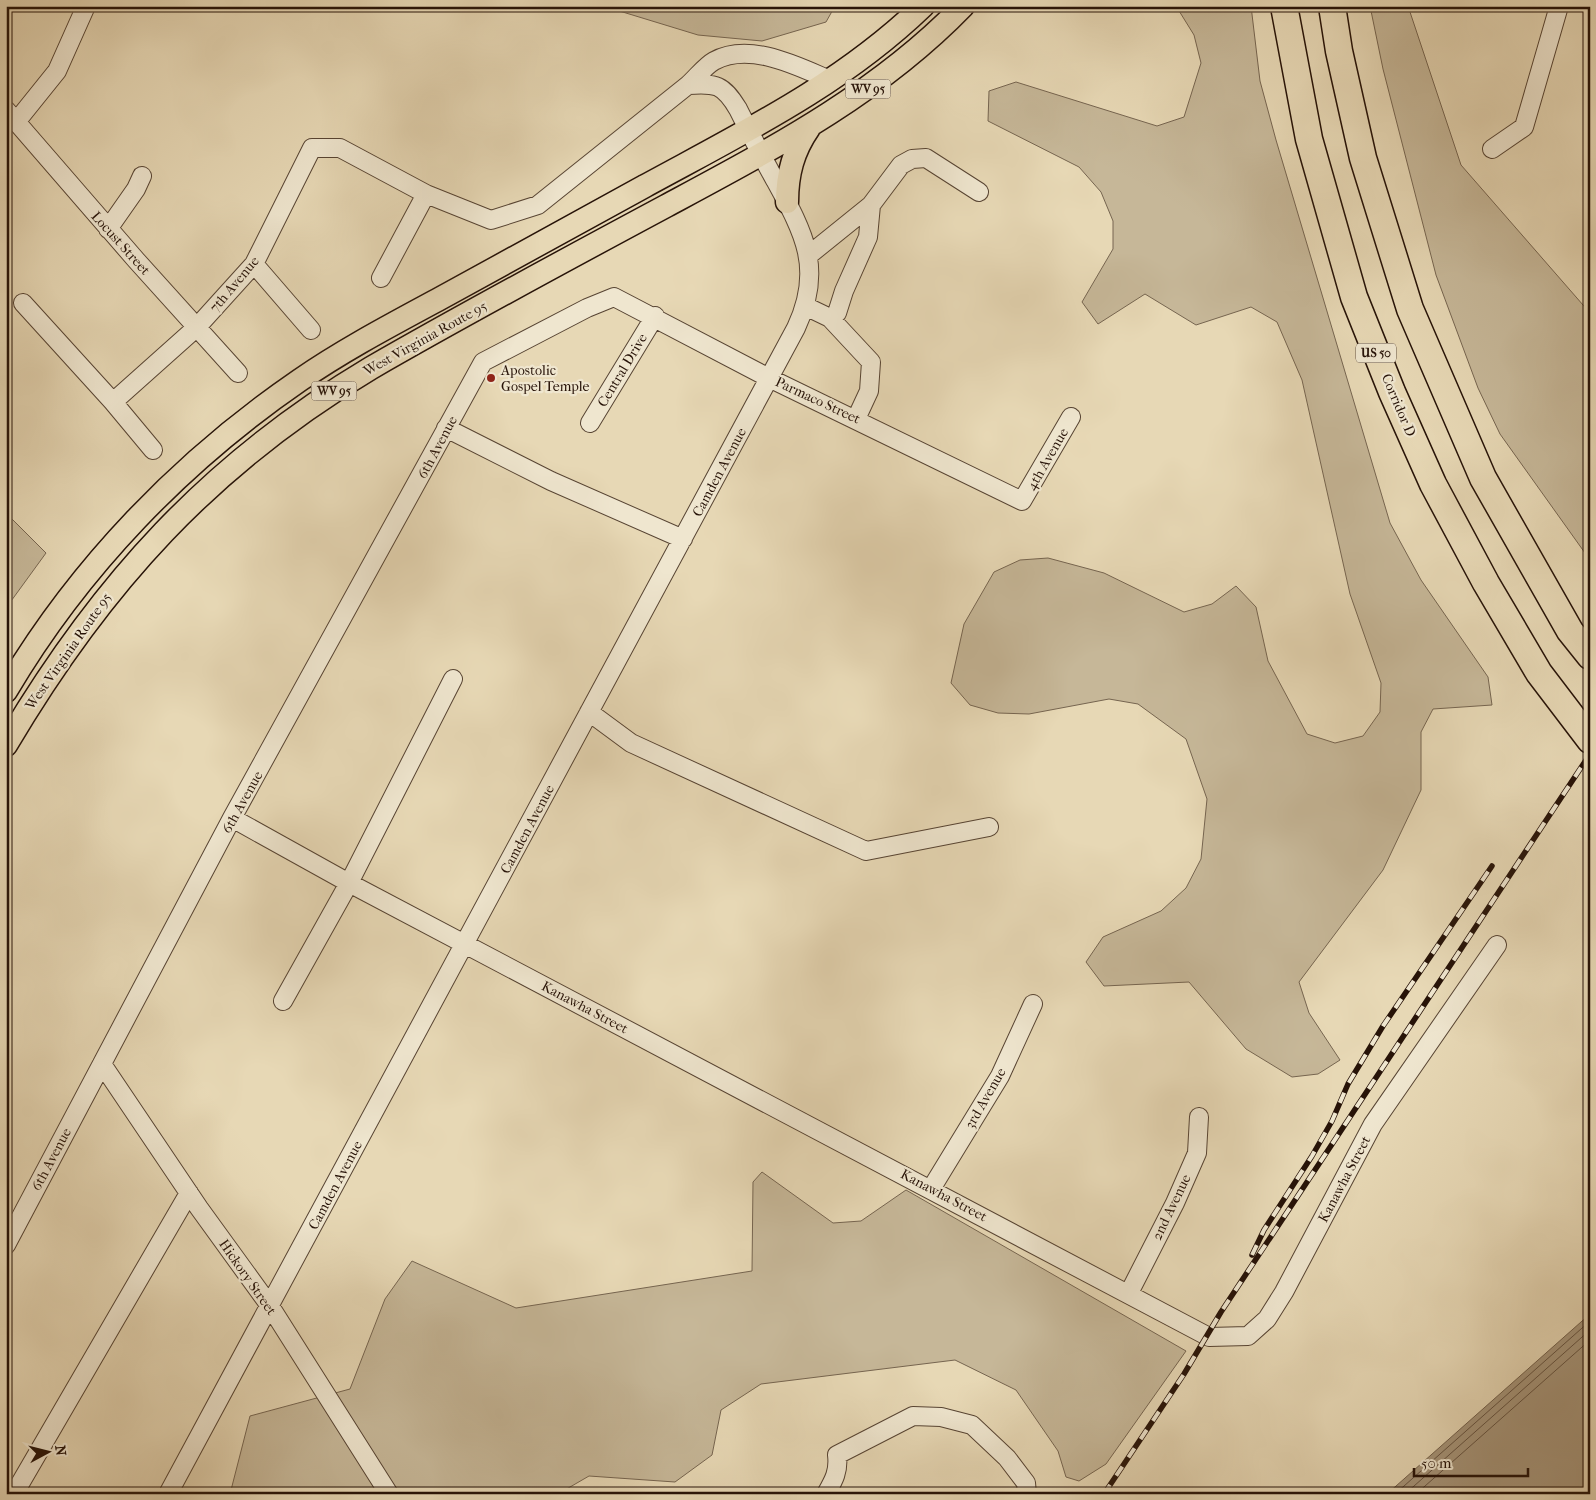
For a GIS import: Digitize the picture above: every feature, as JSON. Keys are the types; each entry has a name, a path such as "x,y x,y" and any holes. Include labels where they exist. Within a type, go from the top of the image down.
{"highway":[{"name":"Corridor D","path":"1284,6 1309,139 1354,297 1433,484 1539,673 1590,740"},
{"path":"1332,6 1339,51 1363,158 1410,309 1483,478 1570,631 1590,656"}],"main road":[{"name":"WV 95","path":"748,130 832,81 878,48 923,6"},
{"name":"WV 95","path":"761,155 811,126 880,80 923,44 963,6"},
{"path":"787,202 789,170 795,152 811,126"},
{"name":"West Virginia Route 95","path":"6,691 52,621 106,552 180,476 259,409 302,378 373,335 748,130"},
{"name":"West Virginia Route 95","path":"6,745 56,663 109,592 177,518 256,446 320,400 380,363 761,155"}],"street":[{"path":"11,116 57,71 86,6"},
{"path":"1492,149 1524,127 1559,6"},
{"path":"381,278 426,194 491,220 538,205 688,85 714,61 754,54 783,60 832,81"},
{"name":"Camden Avenue","path":"168,1494 770,378 805,306 809,290 809,255 802,232 787,202 728,93 719,86 710,84 688,85"},
{"name":"Locust Street","path":"11,116 108,229 238,373"},
{"name":"7th Avenue","path":"113,402 146,375 197,327 254,264 312,148 340,148 426,194"},
{"path":"809,255 871,205 901,165 912,159 926,158 979,192"},
{"path":"108,229 136,189 142,176"},
{"path":"830,318 837,313 844,291 868,238 871,205"},
{"path":"254,264 311,330"},
{"name":"Parmaco Street","path":"483,362 588,308 614,297 655,316 770,378 1022,501"},
{"path":"23,303 113,402 153,450"},
{"path":"805,306 830,318 871,362 869,391 856,419"},
{"name":"Central Drive","path":"590,423 655,316"},
{"name":"6th Avenue","path":"6,1245 232,818 483,362"},
{"name":"4th Avenue","path":"1022,501 1071,417"},
{"path":"446,428 550,481 683,539"},
{"path":"283,1001 349,883 453,679"},
{"path":"589,712 632,743 866,851 989,828"},
{"name":"Kanawha Street","path":"232,818 349,883 1129,1293 1209,1337 1248,1336 1267,1319 1284,1292 1373,1124 1497,945"},
{"name":"3rd Avenue","path":"931,1189 1000,1076 1033,1004"},
{"name":"Hickory Street","path":"102,1064 189,1193 270,1306 389,1494"},
{"name":"2nd Avenue","path":"1129,1293 1175,1203 1197,1153 1199,1117"},
{"path":"13,1490 189,1193"},
{"path":"826,1494 839,1466 837,1455 913,1416 941,1417 972,1425 1007,1458 1026,1483 1028,1494"}],"shaded area":[{"path":"603,6 835,6 826,22 762,41 698,35"},
{"path":"1176,6 1251,6 1260,81 1390,523 1421,580 1488,677 1492,705 1433,709 1421,732 1421,790 1383,870 1299,982 1309,1013 1340,1060 1318,1074 1292,1077 1246,1049 1189,982 1104,986 1086,962 1103,937 1161,911 1186,888 1201,859 1207,799 1186,739 1138,704 1109,699 1029,714 998,713 970,705 951,683 964,624 994,572 1020,560 1048,558 1104,573 1184,612 1212,604 1236,586 1256,607 1268,661 1307,734 1335,743 1363,736 1380,712 1381,683 1350,594 1302,380 1277,322 1251,307 1196,325 1145,294 1098,324 1082,302 1113,249 1113,221 1101,192 1079,167 988,121 989,91 1016,82 1157,126 1184,117 1201,63 1194,35"},
{"path":"1370,6 1408,6 1461,165 1590,313 1590,560 1500,434 1478,388 1436,275 1383,69"},
{"path":"6,513 46,553 6,608"},
{"path":"762,1172 833,1223 861,1221 906,1190 1186,1351 1106,1464 1079,1481 1066,1477 1058,1451 1016,1390 955,1360 761,1384 721,1410 712,1455 675,1482 589,1476 558,1494 230,1494 250,1416 350,1389 385,1299 412,1261 516,1308 752,1271 753,1182"}],"water":[{"path":"1590,1314 1590,1494 1387,1494"}],"railway":[{"path":"1104,1494 1184,1374 1221,1312 1590,754"},
{"path":"1252,1255 1264,1230 1312,1156 1332,1121 1348,1084 1383,1026 1492,866"}],"place":[{"name":"Apostolic Gospel Temple","path":"491,378"}]}
